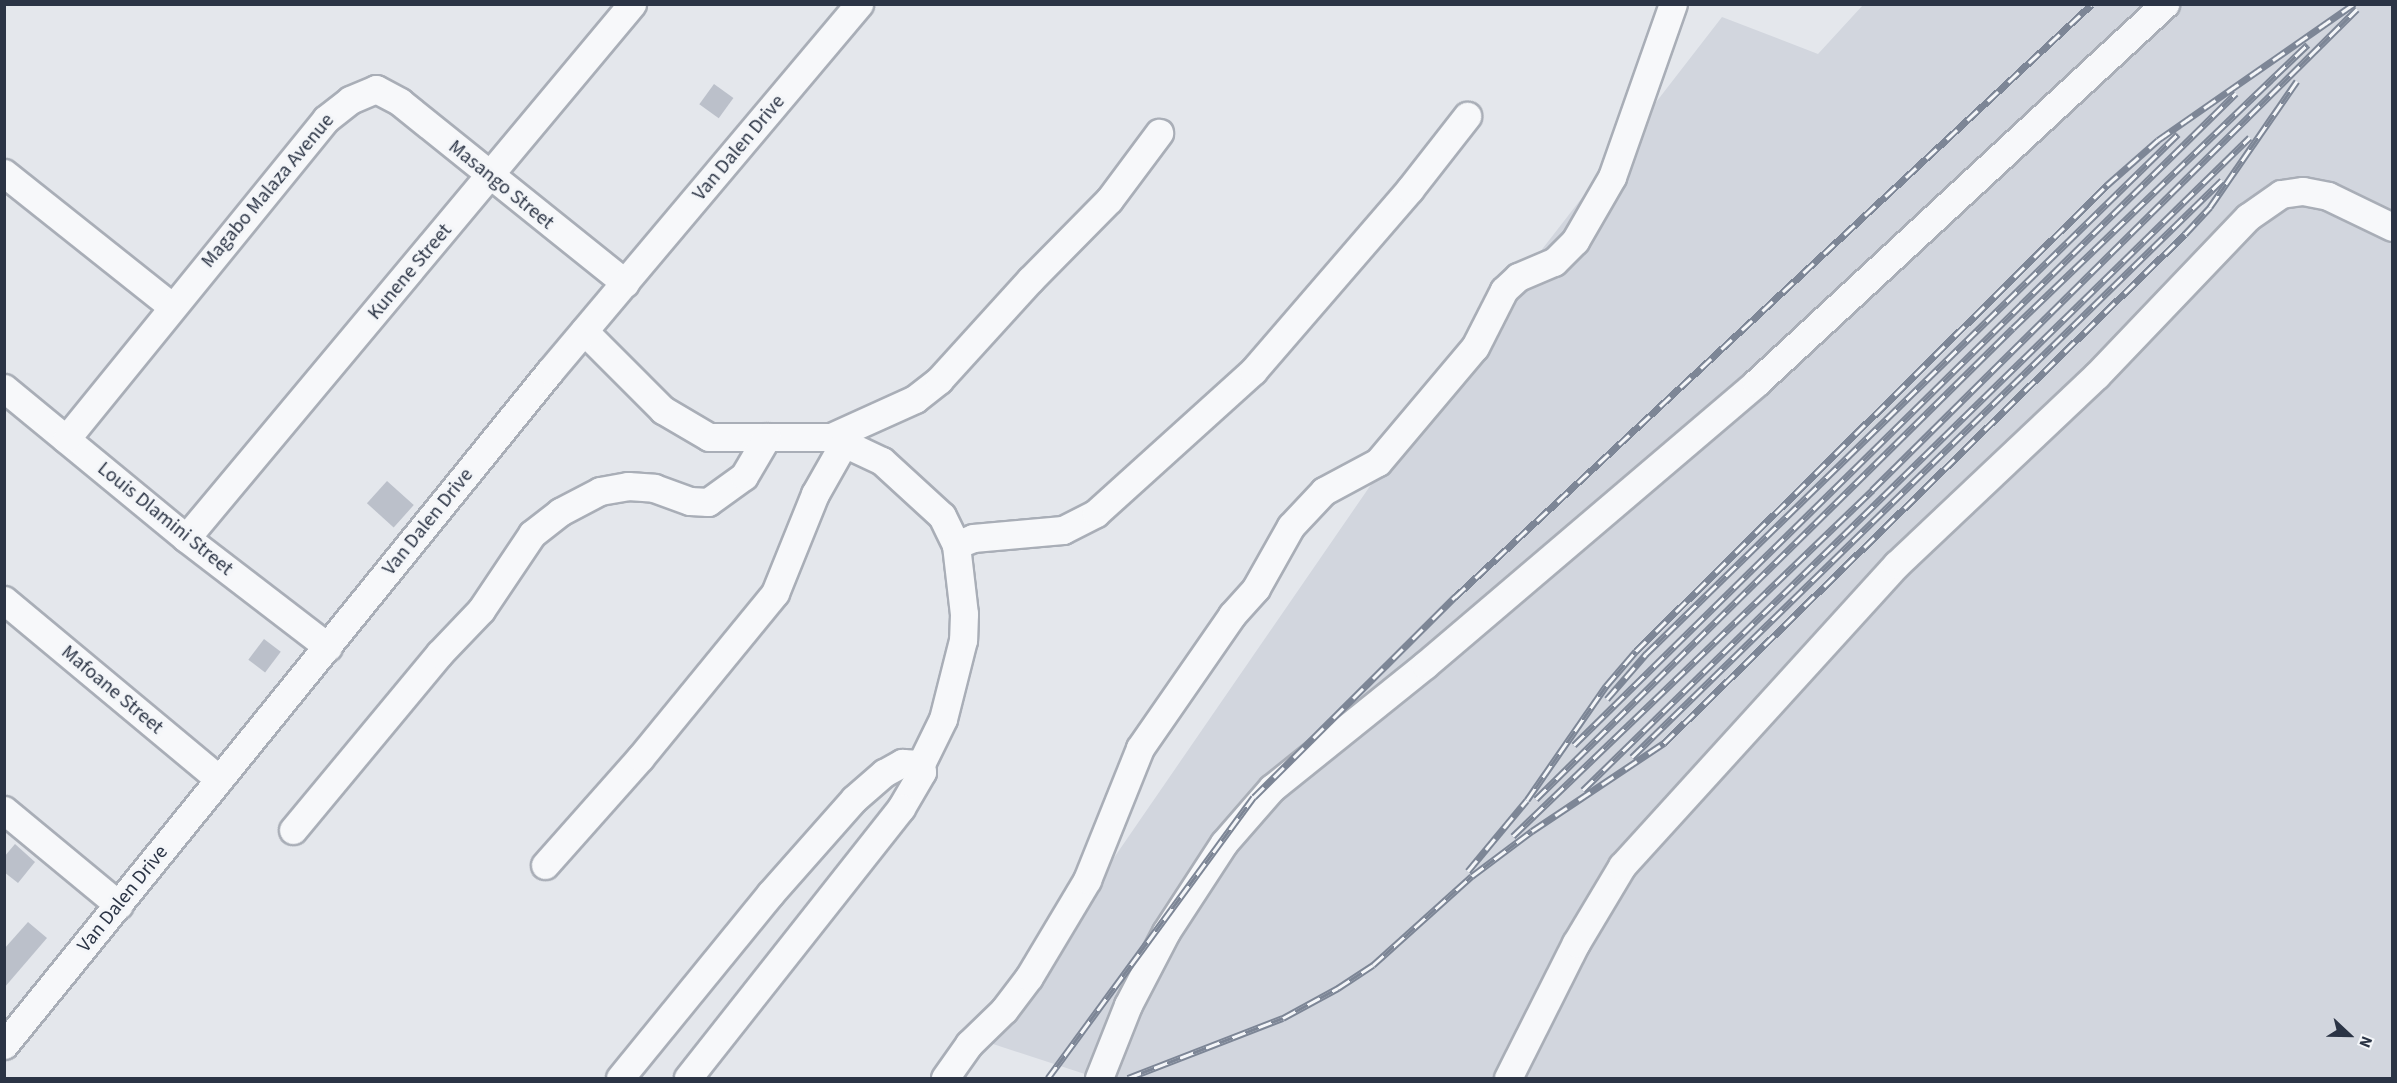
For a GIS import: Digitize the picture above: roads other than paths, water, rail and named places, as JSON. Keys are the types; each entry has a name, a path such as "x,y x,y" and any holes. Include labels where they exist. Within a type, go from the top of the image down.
{"street":[{"name":"Kunene Street","path":"186,538 632,4"},
{"name":"Van Dalen Drive","path":"9,1030 119,905 584,331 859,4"},
{"path":"1099,1078 1128,1005 1166,932 1224,843 1272,788 1425,666 1756,383 2165,4"},
{"path":"945,1078 969,1044 1004,1010 1034,969 1087,880 1140,748 1219,633 1256,588 1291,526 1324,491 1378,462 1475,347 1504,290 1518,277 1554,262 1575,241 1612,177 1642,97 1668,14"},
{"name":"Masango Street","path":"376,89 400,102 489,177 625,283"},
{"name":"Magabo Malaza Avenue","path":"66,439 171,306 326,119 350,100 376,89"},
{"path":"956,545 973,538 1063,530 1096,513 1253,371 1410,189 1467,116"},
{"path":"545,865 640,758 775,592 838,440 915,399 939,380 1030,279 1109,200 1159,133"},
{"path":"4,173 171,306"},
{"path":"1508,1078 1576,943 1622,866 1897,564 2096,376 2248,217 2281,194 2303,191 2328,196 2392,227"},
{"path":"584,331 663,410 709,437 838,440 882,461 942,516 956,545 964,614 963,640 943,719 921,764 922,772 901,808 688,1078"},
{"name":"Louis Dlamini Street","path":"4,388 186,538 328,647"},
{"path":"293,830 439,654 481,610 532,534 560,512 600,490 628,486 654,488 690,501 708,502 744,476 767,437"},
{"name":"Mafoane Street","path":"4,600 219,779"},
{"path":"620,1078 770,894 854,799 884,773 902,764 921,764"},
{"path":"4,810 119,905"}],"railway":[{"path":"1048,1078 1254,797 1455,597 2092,4"},
{"path":"1468,871 1527,800 1606,686 1636,651 2107,185 2158,140 2354,4"},
{"path":"1513,836 1872,490 2357,9"},
{"path":"1536,799 2013,328 2308,44"},
{"path":"1128,1078 1283,1018 1338,988 1373,965 1472,876 1532,831 1664,743 2185,234 2210,207 2297,81"},
{"path":"1574,745 2236,93"},
{"path":"1607,699 1646,654 2178,134"},
{"path":"1583,790 2250,137"},
{"path":"1632,757 2222,180"}]}
